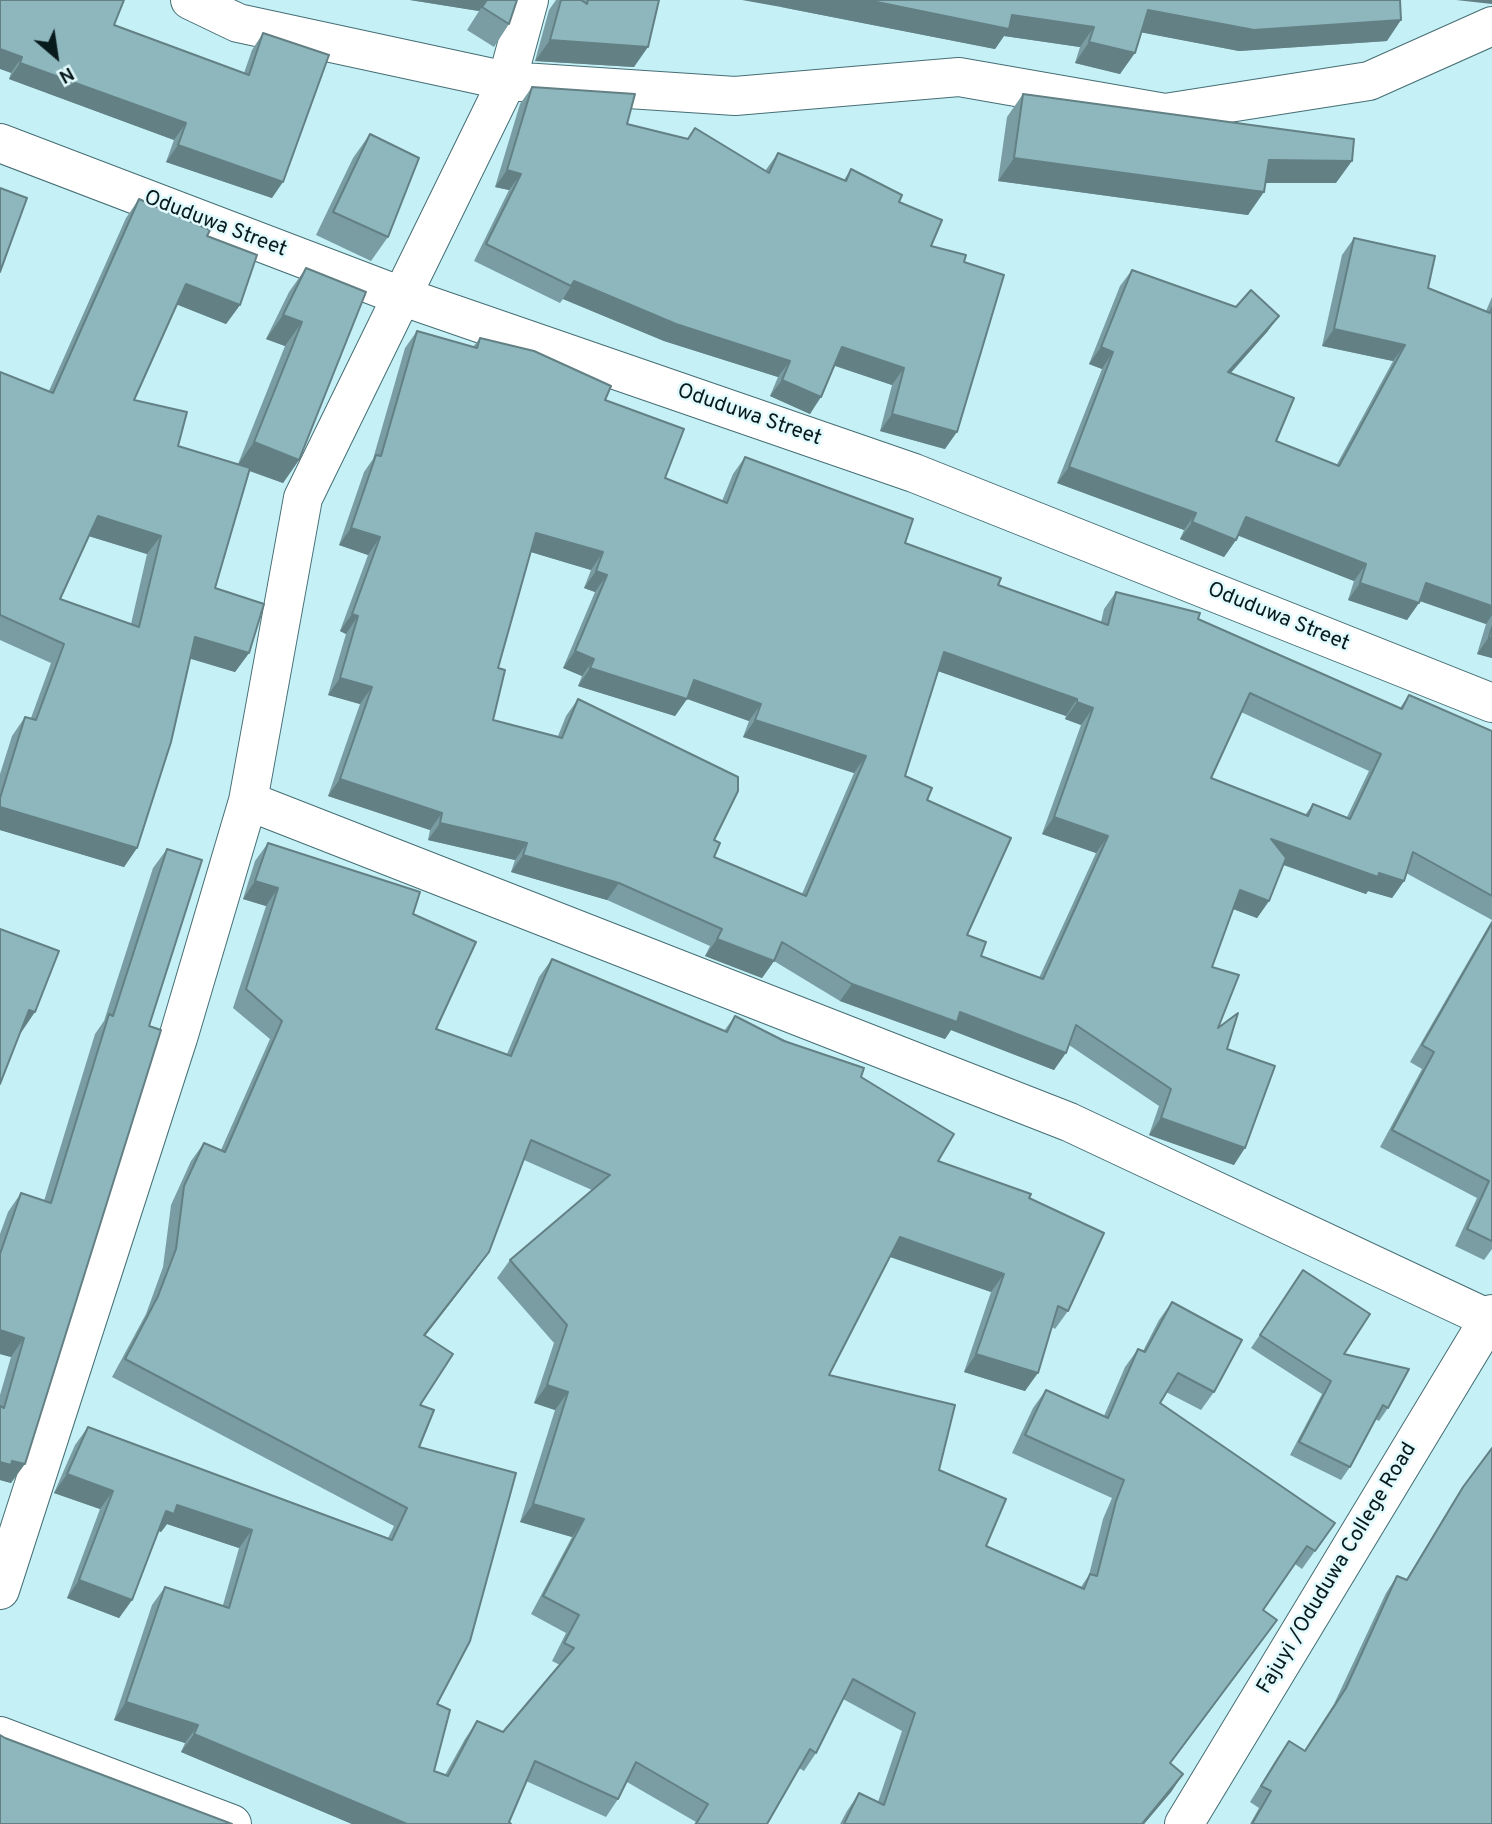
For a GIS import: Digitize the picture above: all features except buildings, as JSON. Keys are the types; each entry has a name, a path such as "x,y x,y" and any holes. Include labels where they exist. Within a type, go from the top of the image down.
{"street":[{"path":"190,0 238,23 507,81 736,96 959,78 1165,113 1369,80 1492,26"},
{"path":"0,1590 178,1038 248,801 303,498 507,81 529,0"},
{"name":"Oduduwa Street","path":"0,143 401,296 914,473 1492,703"},
{"path":"248,801 1069,1122 1491,1316"},
{"name":"Fajuyi /Oduduwa College Road","path":"1184,1824 1491,1316"},
{"path":"0,1736 232,1824"}]}
